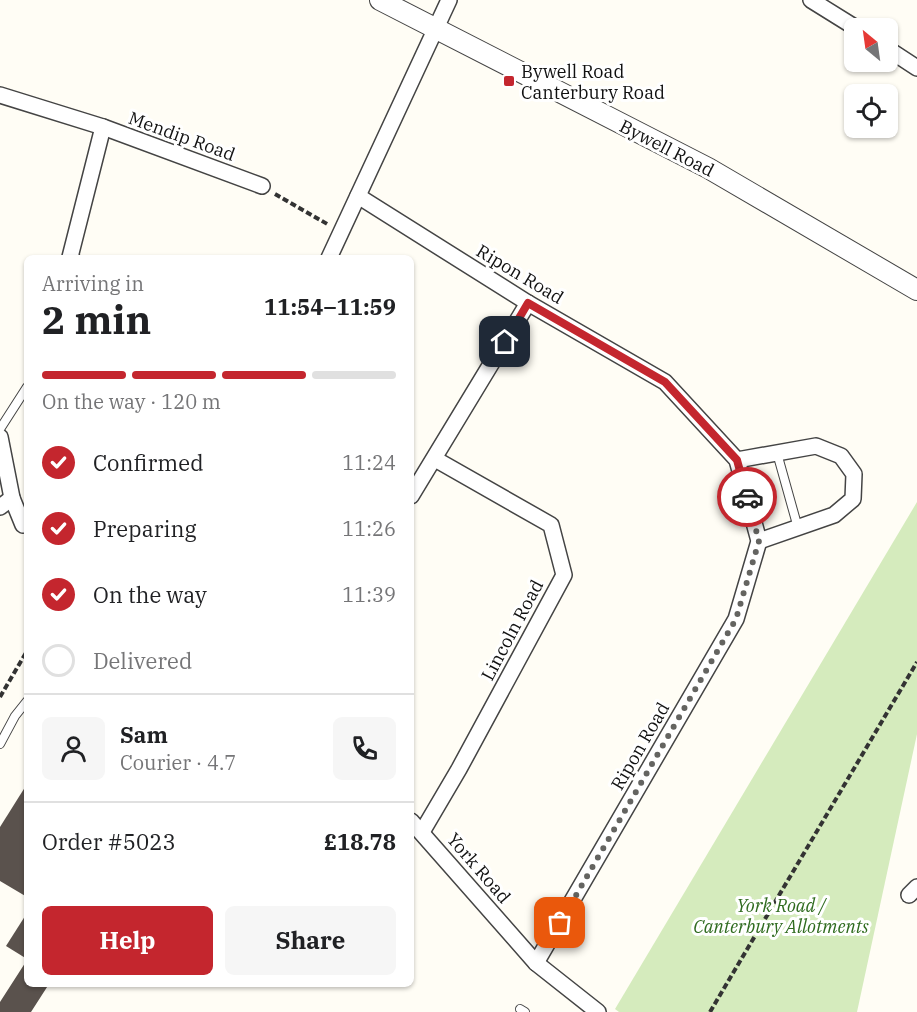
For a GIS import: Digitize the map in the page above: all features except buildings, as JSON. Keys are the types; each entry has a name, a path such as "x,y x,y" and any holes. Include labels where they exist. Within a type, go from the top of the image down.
{"street":[{"name":"Bywell Road","path":"380,0 708,168 917,290"},
{"path":"330,255 449,0"},
{"path":"811,0 828,4 844,18"},
{"path":"898,56 917,68"},
{"name":"Mendip Road","path":"0,95 103,127 262,186"},
{"path":"71,255 103,127"},
{"name":"Ripon Road","path":"358,196 528,303 665,382 737,460 759,541 736,619 536,963"},
{"path":"414,491 528,303"},
{"path":"0,437 6,503 23,525"},
{"path":"737,460 816,446 841,456 854,474 853,499 834,515 759,541"},
{"name":"Lincoln Road","path":"416,827 459,769 564,575 551,525 435,459"},
{"name":"York Road","path":"416,827 536,963 589,1009"}],"lane":[{"path":"0,429 24,392"},
{"path":"777,453 798,528"},
{"path":"0,744 15,716 24,705"}],"path":[{"path":"262,186 341,232"},
{"path":"0,697 24,656"},
{"path":"710,1012 917,662"}],"green space":[{"name":"York Road / Canterbury Allotments","path":"917,502 917,734 857,1012 619,1012 615,1009"}],"way so far":[{"path":"560,923 736,619 759,541 747,497"}],"place":[{"name":"Bywell Road Canterbury Road","path":"509,81"}],"route":[{"path":"505,342 528,303 665,382 737,460 747,497"}]}
